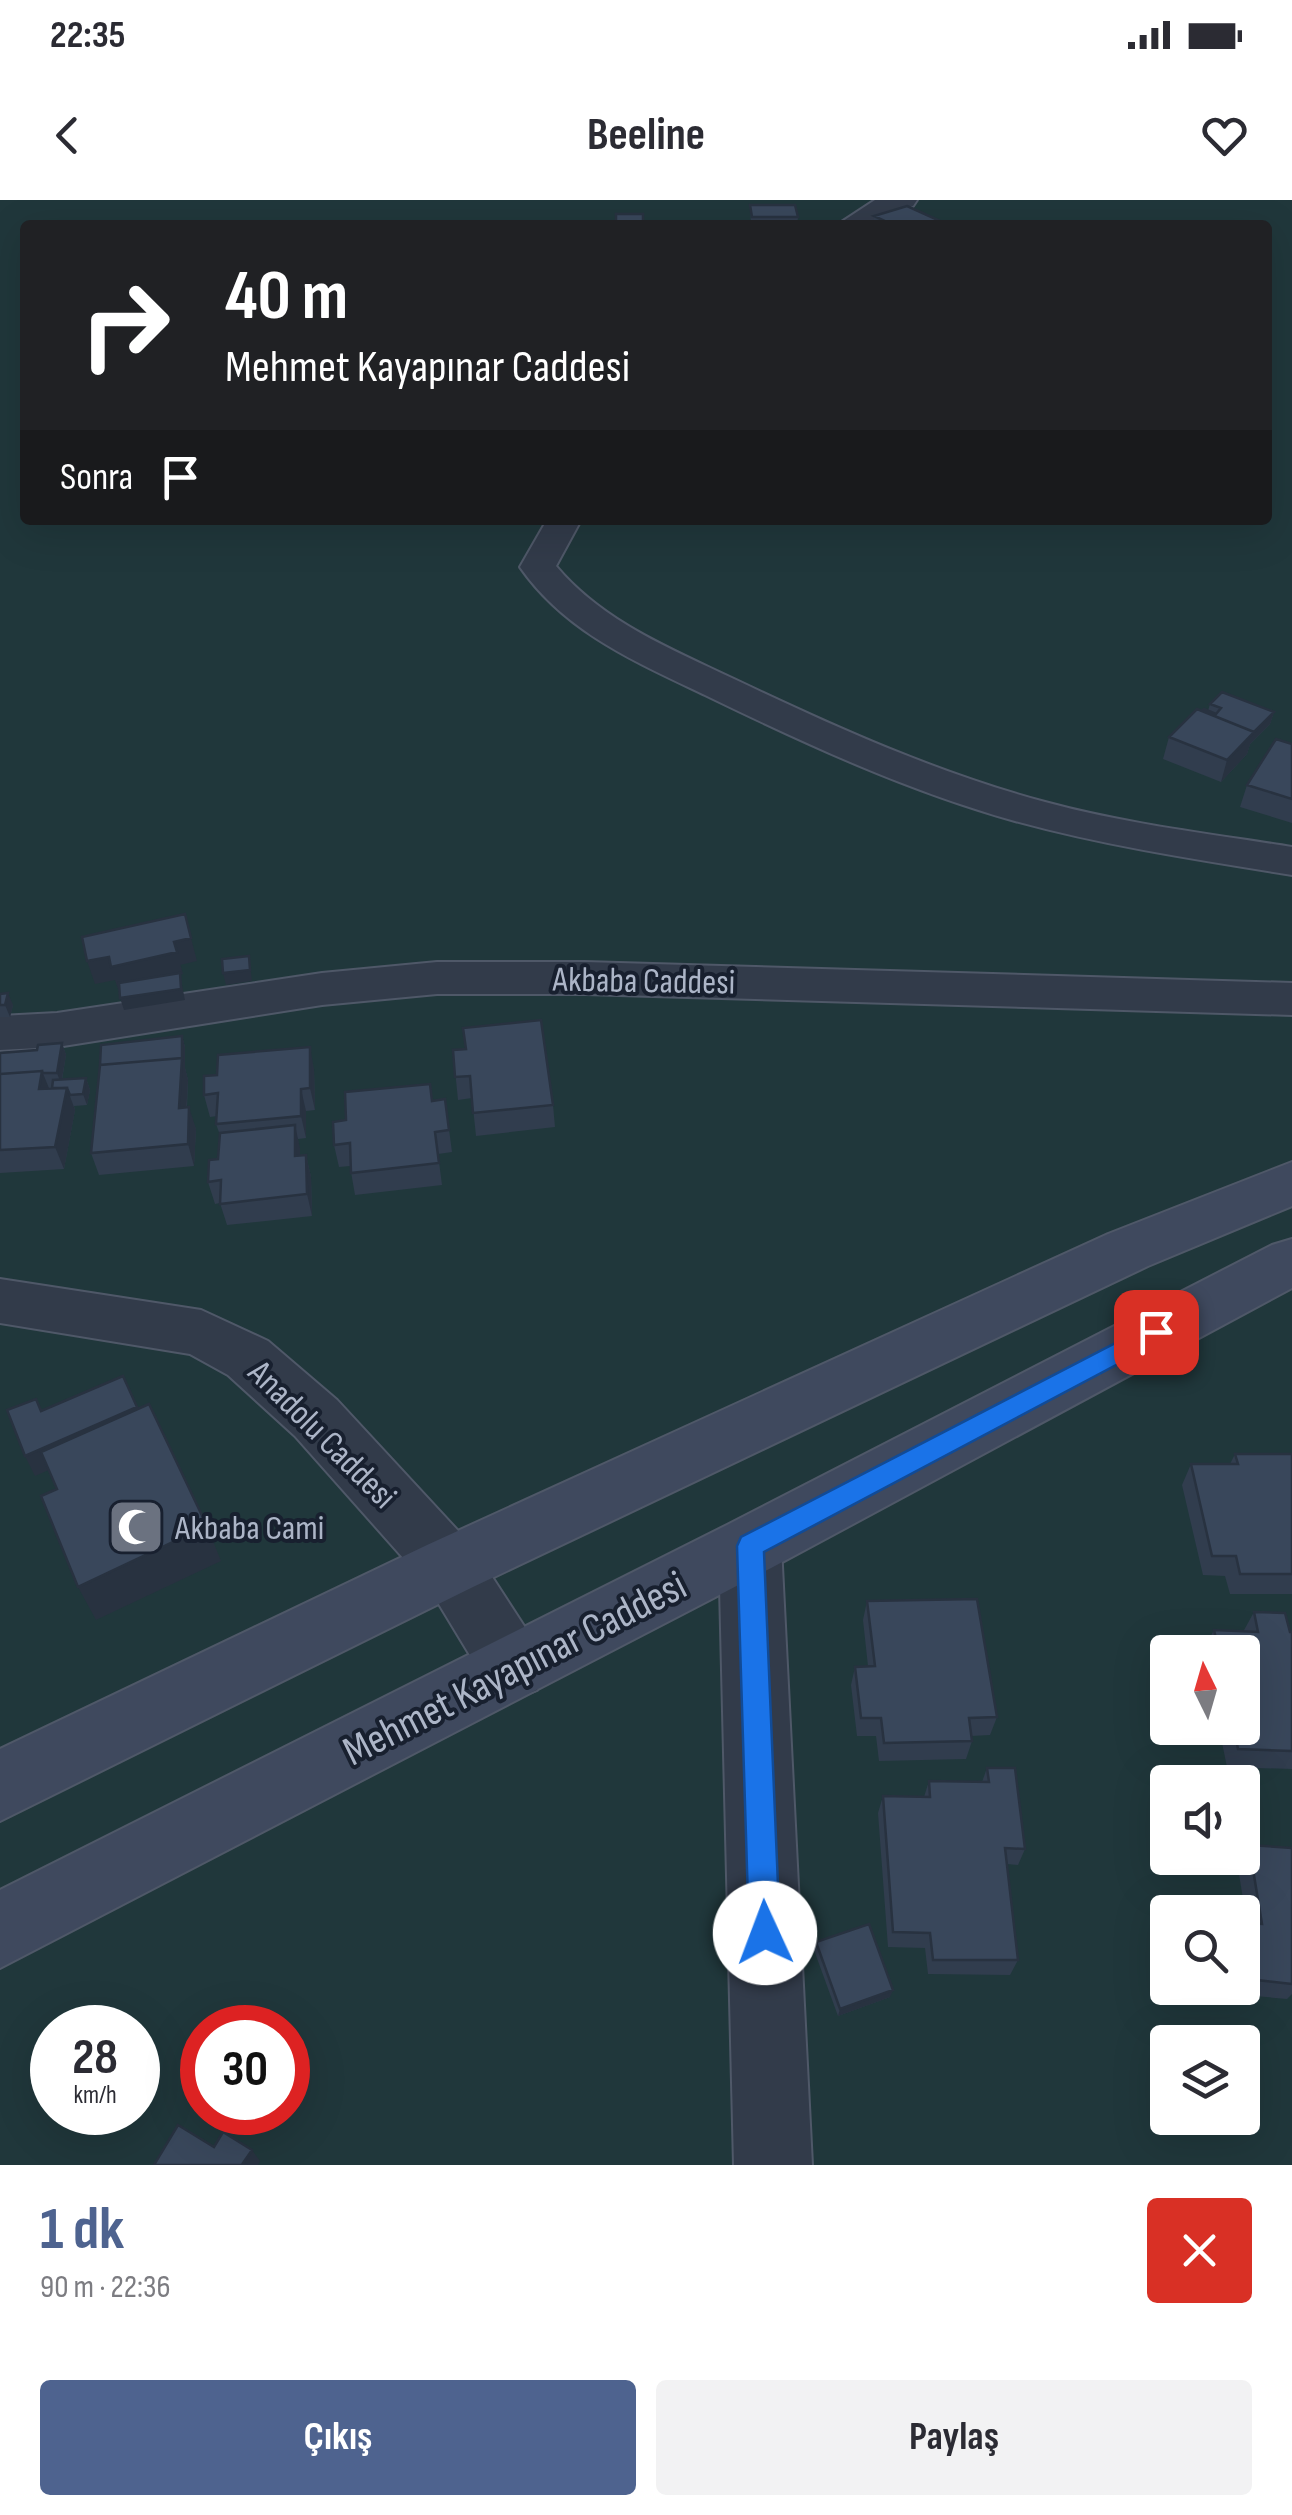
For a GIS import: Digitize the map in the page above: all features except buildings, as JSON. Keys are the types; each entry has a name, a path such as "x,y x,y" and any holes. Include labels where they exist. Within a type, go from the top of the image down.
{"main road":[{"path":"0,1786 450,1566 1128,1250 1292,1183"},
{"name":"Mehmet Kayapınar Caddesi","path":"0,1930 750,1546 1292,1261"}],"street":[{"path":"859,220 889,203 904,200"},
{"path":"561,525 538,567 556,592 617,638 810,731 994,800 1127,835 1292,862"},
{"name":"Akbaba Caddesi","path":"0,1033 57,1030 322,989 437,978 663,980 1292,1000"},
{"name":"Anadolu Caddesi","path":"0,1301 202,1333 248,1358 316,1418 450,1566 514,1668"},
{"path":"750,1546 774,2165"}],"green space":[{"path":"0,200 1292,200 1292,2165 0,2165"}],"place":[{"name":"Akbaba Cami","path":"136,1527"}],"route":[{"path":"765,1933 750,1546 1156,1332"}]}
